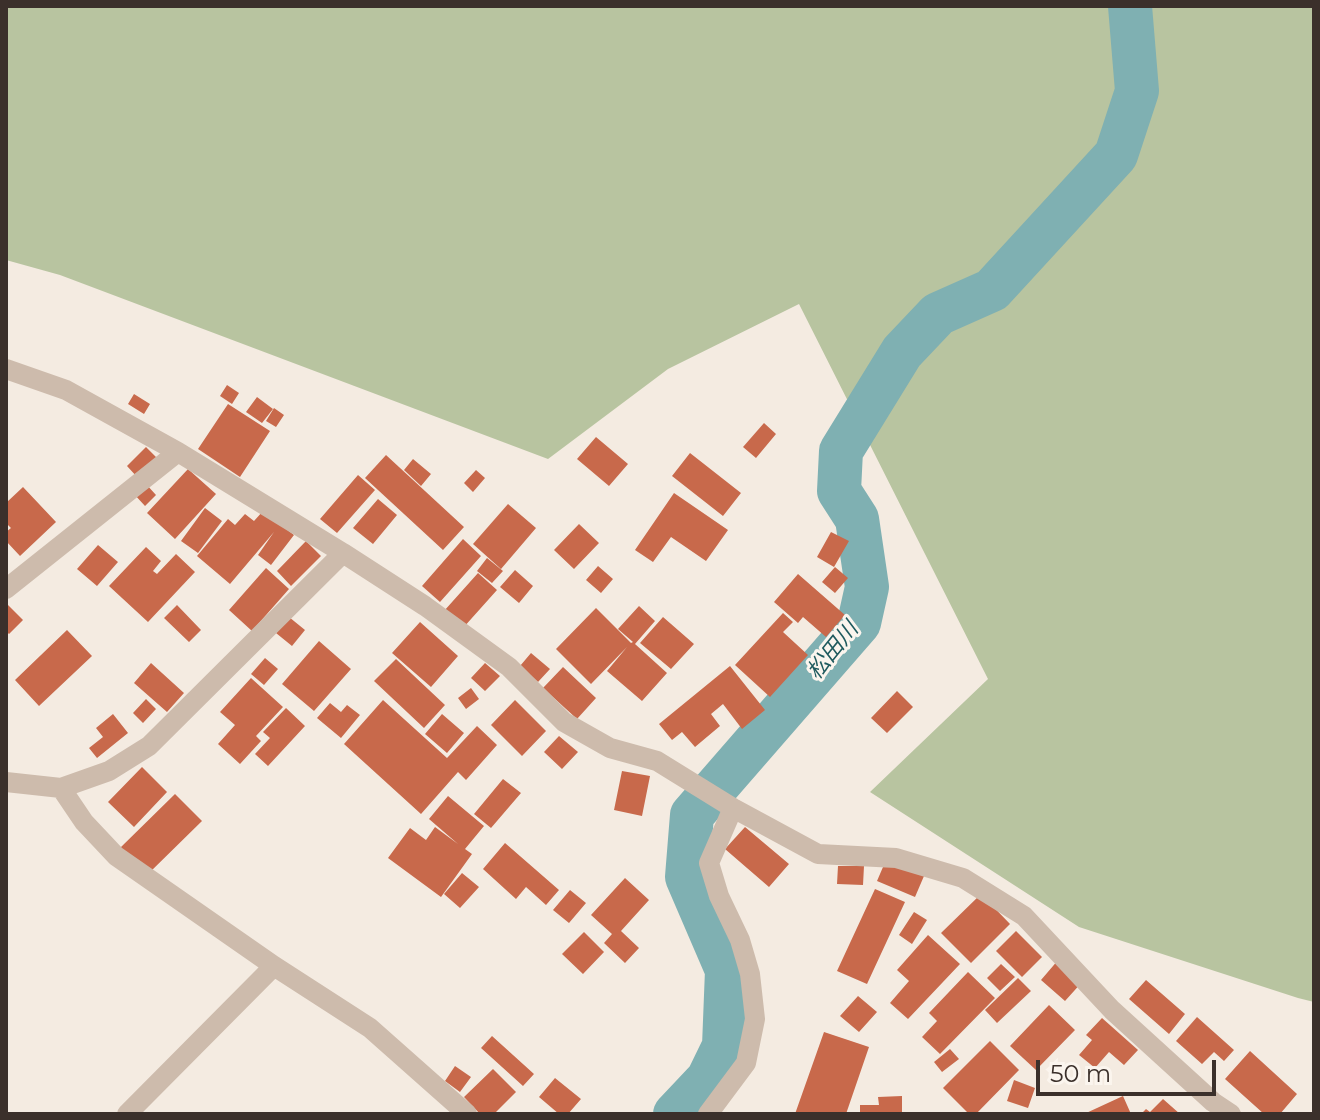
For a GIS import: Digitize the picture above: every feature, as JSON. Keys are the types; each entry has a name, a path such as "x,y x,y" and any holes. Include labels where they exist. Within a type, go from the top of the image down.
{"street":[{"path":"6,369 66,390 178,452 343,553 425,606 509,667 564,722 610,748 657,761 733,808 818,854 896,858 963,878 1024,916 1112,1010 1213,1102 1231,1114"},
{"path":"6,589 178,452"},
{"path":"6,782 61,788 109,771 149,746 343,553"},
{"path":"61,788 84,822 116,856 274,966 370,1028 467,1114"},
{"path":"708,1114 746,1063 755,1019 750,974 740,940 719,896 709,863 733,808"},
{"path":"127,1114 274,966"}],"green space":[{"path":"6,6 1314,6 1314,1002 1079,927 870,792 988,679 799,304 668,369 548,459 60,275 6,260"}],"building":[{"path":"227,385 239,393 232,404 220,396"},
{"path":"134,394 150,404 144,414 128,404"},
{"path":"257,397 273,409 262,423 246,412"},
{"path":"228,404 270,431 240,477 198,449"},
{"path":"274,408 284,415 276,427 266,421"},
{"path":"764,423 776,434 756,458 743,447"},
{"path":"596,437 628,464 609,486 577,459"},
{"path":"146,447 158,459 138,478 127,466"},
{"path":"690,453 741,493 723,516 672,476"},
{"path":"386,455 464,527 443,550 365,478"},
{"path":"413,459 431,474 421,486 404,470"},
{"path":"188,469 216,494 175,539 147,513"},
{"path":"476,470 485,478 473,492 464,483"},
{"path":"358,475 375,490 337,533 320,519"},
{"path":"146,484 156,495 145,506 134,494"},
{"path":"23,487 56,522 20,556 6,541 6,532 11,528 6,523 6,503"},
{"path":"674,493 728,530 706,561 671,537 653,562 635,550"},
{"path":"378,499 397,515 373,544 353,528"},
{"path":"508,504 536,528 501,569 473,544"},
{"path":"205,508 222,521 198,553 181,541"},
{"path":"263,511 294,535 271,565 258,555 274,532 230,584 197,556 228,519 235,525 245,514 254,521"},
{"path":"579,524 599,543 574,569 554,550"},
{"path":"831,532 849,541 834,567 817,557"},
{"path":"463,539 481,556 440,602 422,586"},
{"path":"306,541 321,556 291,586 277,571"},
{"path":"98,545 118,562 97,586 77,569"},
{"path":"146,547 161,561 153,571 157,574 176,554 195,572 148,622 109,586"},
{"path":"487,558 503,571 492,583 477,571"},
{"path":"598,566 613,579 601,593 586,580"},
{"path":"835,567 848,578 835,593 822,582"},
{"path":"266,568 289,589 252,631 229,610"},
{"path":"515,570 533,586 519,603 500,587"},
{"path":"478,573 497,590 463,628 444,611"},
{"path":"798,574 845,615 826,637 803,617 798,623 774,602"},
{"path":"6,603 23,620 9,634 6,631"},
{"path":"177,605 201,630 189,642 164,618"},
{"path":"639,606 655,621 635,644 667,673 642,701 607,671 627,647 591,684 556,649 596,608 631,643 633,642 618,629"},
{"path":"783,613 793,622 783,632 808,655 770,697 735,665"},
{"path":"289,617 305,630 292,646 276,633"},
{"path":"663,617 694,644 671,669 640,643"},
{"path":"420,622 458,656 431,687 392,653"},
{"path":"67,630 92,656 39,706 15,680"},
{"path":"319,641 351,669 314,711 282,684"},
{"path":"531,653 550,669 538,682 520,666"},
{"path":"265,658 278,669 264,685 251,674"},
{"path":"396,659 445,705 424,728 374,681"},
{"path":"151,663 184,693 167,712 134,683"},
{"path":"485,663 500,676 485,691 471,678"},
{"path":"730,666 765,710 742,729 723,704 711,714 720,726 695,747 682,732 672,740 659,724"},
{"path":"563,667 596,698 577,719 543,688"},
{"path":"251,678 283,707 256,736 261,741 240,764 218,744 235,725 220,712"},
{"path":"471,688 479,699 466,709 458,698"},
{"path":"897,691 913,707 887,733 871,718"},
{"path":"146,699 156,709 143,723 133,713"},
{"path":"383,700 447,758 477,726 497,745 466,780 458,772 421,814 344,744"},
{"path":"515,700 546,731 522,756 491,725"},
{"path":"330,703 341,712 347,705 360,715 341,738 317,718"},
{"path":"286,708 305,726 268,766 255,754 270,738 263,732"},
{"path":"113,714 128,733 97,758 89,748 103,737 96,728"},
{"path":"442,714 464,733 447,753 425,734"},
{"path":"559,736 578,752 562,769 544,752"},
{"path":"142,767 167,792 134,827 108,802"},
{"path":"622,771 650,776 642,816 614,810"},
{"path":"503,779 521,793 491,828 474,814"},
{"path":"175,794 202,821 147,875 120,848"},
{"path":"448,796 484,826 465,849 472,854 441,897 388,858 410,828 426,840 435,827 458,844 429,819"},
{"path":"745,827 789,864 769,887 725,849"},
{"path":"505,843 559,890 546,905 526,887 516,899 483,869"},
{"path":"886,860 924,876 915,897 877,881"},
{"path":"838,866 864,866 863,885 837,884"},
{"path":"462,873 479,887 460,908 444,894"},
{"path":"625,878 649,900 621,931 639,948 625,963 604,943 612,934 591,915"},
{"path":"875,889 905,902 867,984 837,971"},
{"path":"570,890 586,903 569,923 553,910"},
{"path":"981,894 1010,924 971,963 941,933"},
{"path":"914,912 927,920 912,944 899,935"},
{"path":"1016,931 1042,957 1022,977 996,951"},
{"path":"584,932 604,952 583,974 562,954"},
{"path":"928,935 960,964 908,1019 890,1003 909,981 897,970"},
{"path":"1059,959 1083,981 1065,1001 1041,980"},
{"path":"1001,964 1015,977 1000,991 987,978"},
{"path":"968,972 995,998 940,1054 922,1037 937,1021 929,1013"},
{"path":"1018,978 1031,991 997,1023 985,1010"},
{"path":"1146,980 1185,1014 1169,1034 1129,999"},
{"path":"858,996 877,1012 859,1032 840,1016"},
{"path":"1049,1005 1075,1030 1036,1070 1010,1046"},
{"path":"1197,1017 1234,1050 1224,1061 1214,1052 1202,1064 1176,1041"},
{"path":"1102,1018 1138,1050 1124,1065 1109,1052 1095,1068 1079,1055 1092,1040 1086,1035"},
{"path":"824,1032 869,1047 846,1114 795,1114"},
{"path":"492,1036 534,1074 523,1086 481,1048"},
{"path":"990,1041 1019,1070 976,1114 969,1114 943,1088"},
{"path":"950,1049 959,1059 942,1072 934,1062"},
{"path":"1250,1051 1297,1094 1280,1114 1264,1114 1225,1079"},
{"path":"455,1066 471,1077 460,1092 445,1081"},
{"path":"493,1069 516,1092 494,1114 480,1114 464,1097"},
{"path":"555,1078 581,1099 568,1114 559,1114 539,1097"},
{"path":"1014,1080 1035,1088 1028,1108 1007,1101"},
{"path":"902,1096 902,1114 860,1114 860,1105 879,1105 878,1097"},
{"path":"1123,1096 1131,1114 1084,1114"},
{"path":"1163,1099 1180,1114 1141,1114 1146,1109 1150,1112"}],"waterway":[{"name":"松田川","path":"675,1114 708,1079 724,1046 727,970 687,877 692,815 859,623 867,587 857,519 839,491 841,451 902,352 938,314 992,290 1116,155 1137,91 1130,6"}]}
